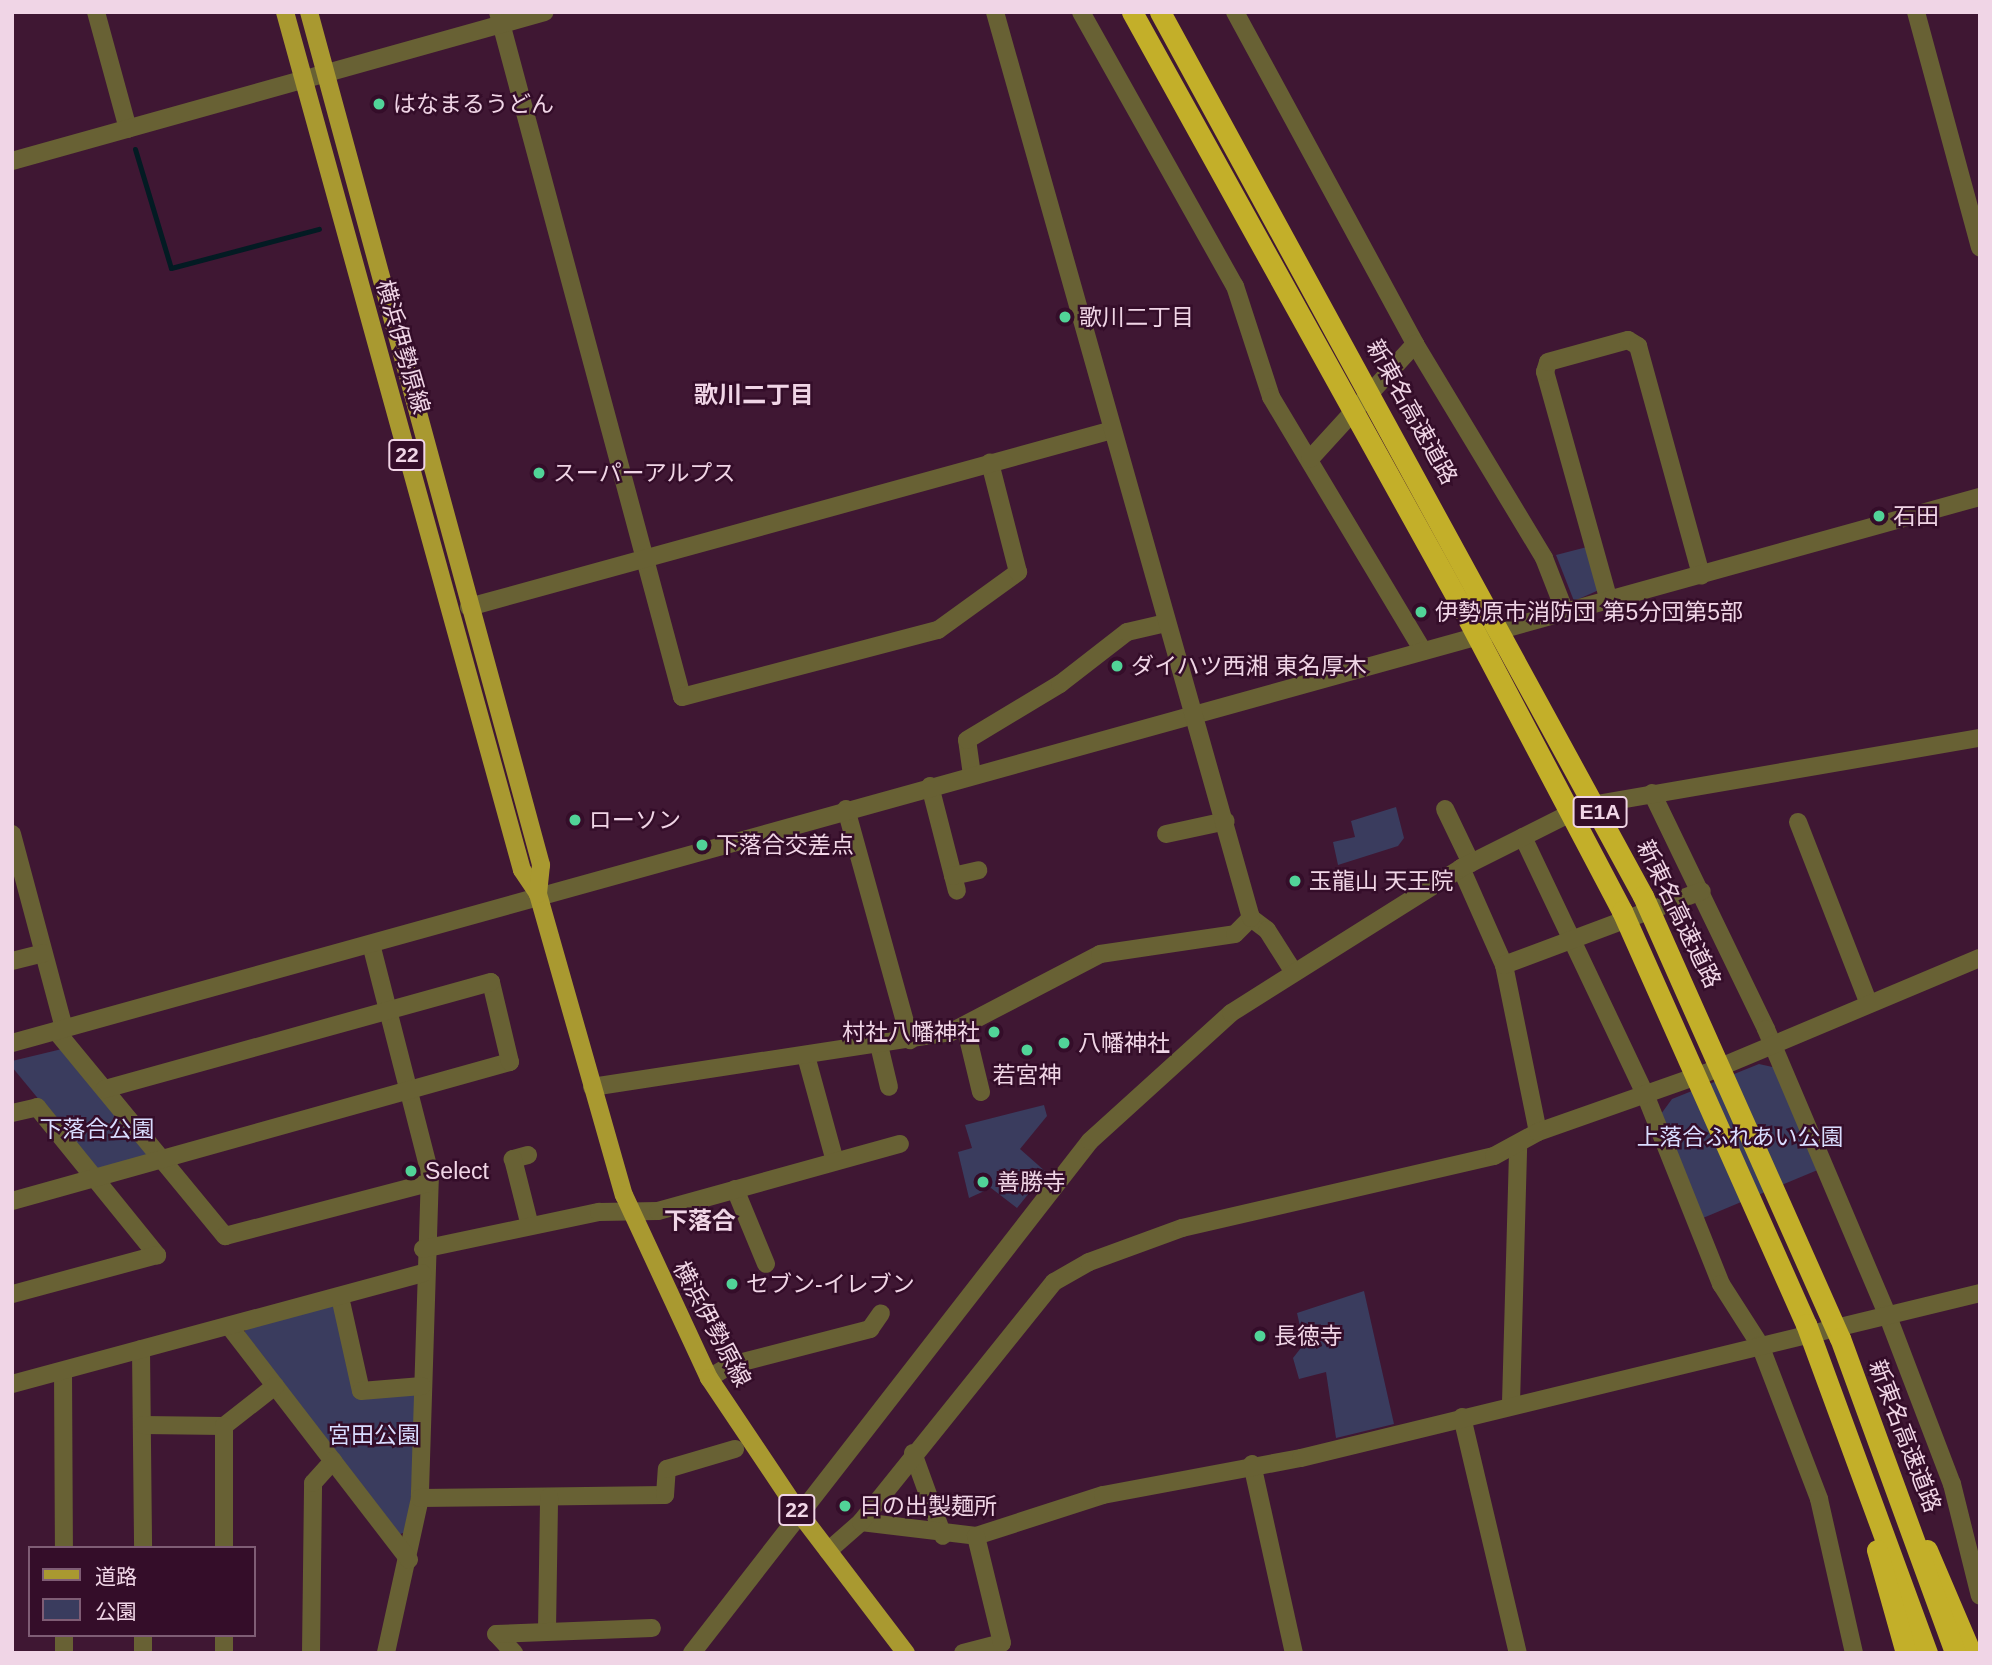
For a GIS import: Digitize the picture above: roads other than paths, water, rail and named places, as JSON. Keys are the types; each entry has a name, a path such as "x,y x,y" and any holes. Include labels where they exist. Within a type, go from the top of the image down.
{"highway":[{"name":"E1A","path":"1132,12 1536,744 1745,1177 1927,1653"},
{"name":"新東名高速道路","path":"1160,12 1643,896 1780,1194 1887,1459 1955,1653"},
{"path":"1745,1177 1866,1517 1906,1653"},
{"path":"1887,1459 1971,1653"}],"main road":[{"name":"横浜伊勢原線","path":"285,12 519,857 538,894 592,1087 631,1210 709,1378 800,1514 906,1653"},
{"name":"横浜伊勢原線","path":"309,12 541,865 538,894"}],"street":[{"path":"96,12 128,129"},
{"path":"12,161 326,74 500,18 545,12"},
{"path":"995,12 1109,431 1226,821 1251,918 1267,930 1293,971"},
{"path":"1081,12 1235,286 1271,397 1310,459 1386,599 1423,651"},
{"path":"1235,12 1415,344 1545,558 1565,612"},
{"path":"1916,12 1980,247"},
{"path":"500,18 682,697 938,629 1018,572 990,463"},
{"path":"1386,290 1387,259"},
{"path":"1609,601 1545,372 1548,362 1628,340 1638,346 1701,575"},
{"path":"1310,459 1415,344"},
{"path":"469,607 1109,431"},
{"path":"12,1043 371,944 538,894 1980,497"},
{"path":"972,775 967,740 1060,684 1127,632 1167,623"},
{"path":"692,1653 1090,1141 1231,1013 1293,971 1466,866 1585,806 1980,738"},
{"path":"930,786 955,883 978,870"},
{"path":"1652,793 1702,891 1773,1043 1887,1314 1952,1484 1980,1596"},
{"path":"846,809 911,1040"},
{"path":"1452,814 1466,866 1504,965 1538,1132"},
{"path":"1166,834 1226,821"},
{"path":"1798,822 1869,1004"},
{"path":"12,834 60,1030 225,1236 429,1183"},
{"path":"1523,837 1576,940 1645,1094 1721,1284 1760,1345 1819,1499 1854,1653"},
{"path":"1504,965 1702,891"},
{"path":"592,1087 911,1040 965,1026 1100,954 1235,934 1251,918"},
{"path":"371,944 429,1183 422,1273 421,1498 386,1653"},
{"path":"12,961 43,953"},
{"path":"828,1550 861,1522 913,1453 1054,1282 1088,1262 1182,1228 1518,1146 1538,1132 1645,1094 1980,958"},
{"path":"12,1201 510,1062 491,982 385,1008 105,1089"},
{"path":"965,1026 981,1092"},
{"path":"880,1045 889,1087"},
{"path":"806,1056 835,1161"},
{"path":"12,1113 37,1107 157,1255 12,1294"},
{"path":"423,1249 530,1226 631,1210 658,1211 900,1144"},
{"path":"1511,1403 1518,1146"},
{"path":"513,1159 530,1226"},
{"path":"735,1189 766,1265"},
{"path":"12,1384 422,1273"},
{"path":"861,1522 943,1536 976,1536 1103,1495 1462,1418 1511,1403 1980,1293"},
{"path":"340,1297 361,1391 422,1386"},
{"path":"709,1378 731,1365 858,1325 881,1313"},
{"path":"229,1326 409,1560"},
{"path":"141,1349 143,1546"},
{"path":"63,1371 64,1546"},
{"path":"143,1425 224,1426 275,1387"},
{"path":"1462,1418 1518,1653"},
{"path":"224,1426 224,1546"},
{"path":"421,1498 665,1495 667,1469 735,1449"},
{"path":"913,1453 943,1536"},
{"path":"310,1653 313,1483 333,1461"},
{"path":"1252,1464 1294,1653"},
{"path":"547,1630 549,1497"},
{"path":"963,1653 1002,1643 976,1536"},
{"path":"514,1653 496,1634 652,1628"}],"waterway":[{"path":"135,149 171,268 319,229"}],"place":[{"name":"はなまるうどん","path":"379,104"},
{"name":"歌川二丁目","path":"1065,317"},
{"name":"スーパーアルプス","path":"539,473"},
{"name":"石田","path":"1879,516"},
{"name":"伊勢原市消防団 第5分団第5部","path":"1421,612"},
{"name":"ダイハツ西湘 東名厚木","path":"1117,666"},
{"name":"ローソン","path":"575,820"},
{"name":"下落合交差点","path":"702,845"},
{"name":"玉龍山 天王院","path":"1295,881"},
{"name":"村社八幡神社","path":"994,1032"},
{"name":"八幡神社","path":"1064,1043"},
{"name":"若宮神","path":"1027,1050"},
{"name":"Select","path":"411,1171"},
{"name":"善勝寺","path":"983,1182"},
{"name":"セブン-イレブン","path":"732,1284"},
{"name":"長徳寺","path":"1260,1336"},
{"name":"日の出製麺所","path":"845,1506"}],"district":[{"name":"歌川二丁目","path":"754,395"},
{"name":"下落合","path":"700,1221"}],"park label":[{"name":"下落合公園","path":"97,1129"},
{"name":"上落合ふれあい公園","path":"1740,1137"},
{"name":"宮田公園","path":"374,1435"}]}
